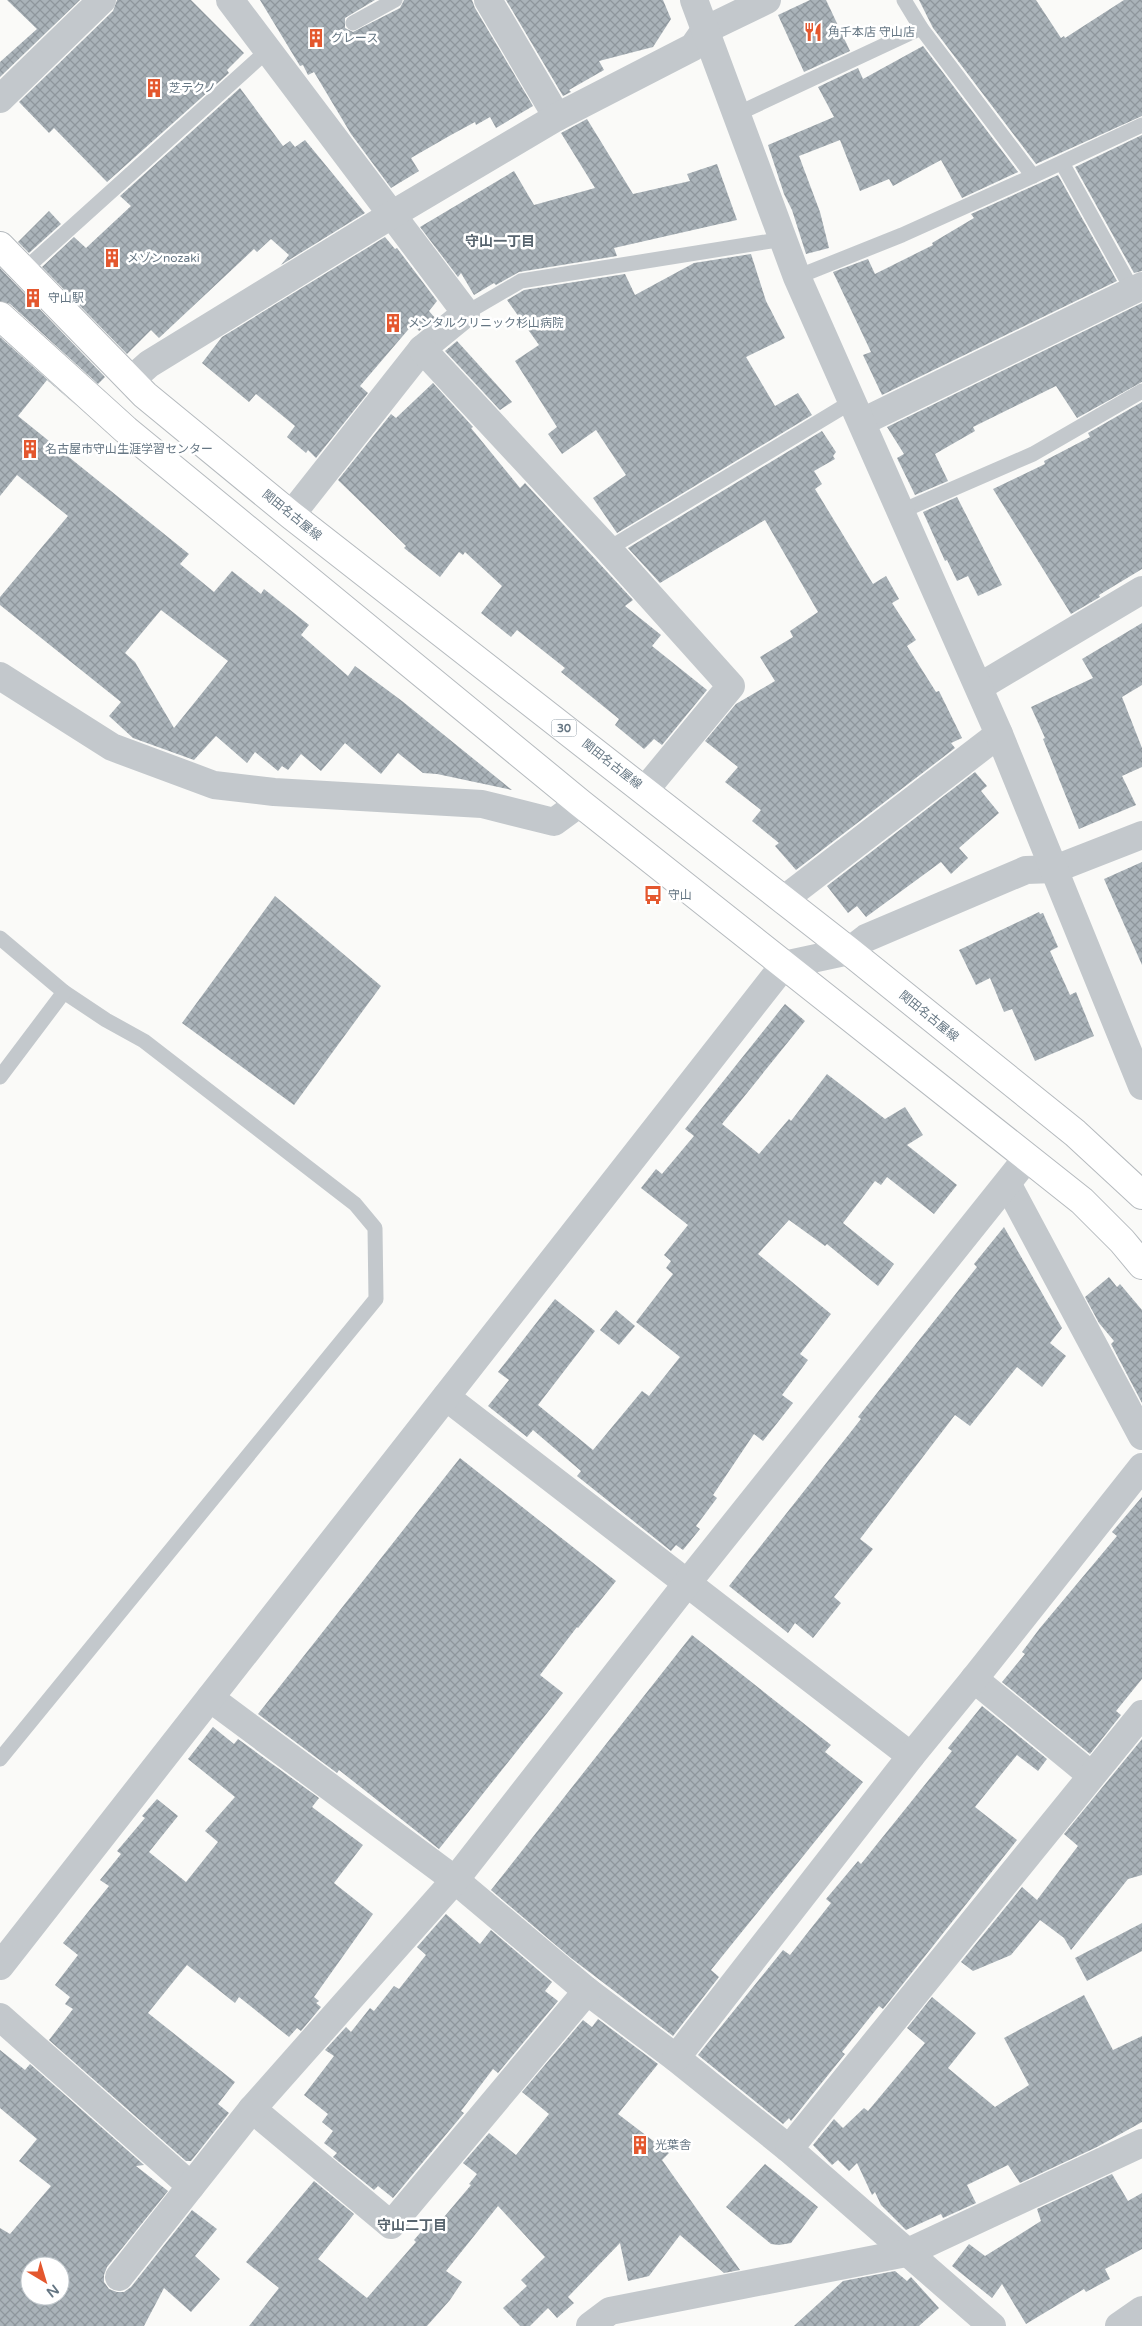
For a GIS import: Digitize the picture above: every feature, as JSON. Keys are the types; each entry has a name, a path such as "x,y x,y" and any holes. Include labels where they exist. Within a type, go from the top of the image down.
{"main road":[{"name":"関田名古屋線","path":"0,246 145,394 291,516 645,790 848,951 1075,1133 1142,1195"},
{"path":"0,316 126,430 580,803 1082,1201 1122,1241 1142,1265"}],"street":[{"path":"0,99 102,0"},
{"path":"230,0 466,312 422,349 291,516"},
{"path":"488,0 557,117"},
{"path":"694,0 798,276 999,734 1142,1086"},
{"path":"131,380 149,364 393,214 557,117 693,47 705,30 767,0"},
{"path":"858,412 1137,288"},
{"path":"422,349 608,549 731,686 645,790"},
{"path":"979,687 1142,590"},
{"path":"0,676 112,747 214,785 274,792 482,804 554,822 580,803"},
{"path":"783,900 999,734"},
{"path":"0,1966 784,965 848,951 866,938 1026,870 1055,869 1142,835"},
{"path":"119,2277 252,2109 455,1880 688,1582 1008,1185 1027,1158"},
{"path":"1008,1185 1142,1436"},
{"path":"446,1397 911,1756"},
{"path":"676,2058 911,1756 1142,1467"},
{"path":"974,1679 1091,1775"},
{"path":"210,1698 455,1880 587,1991 676,2058 789,2148 906,2253 992,2326"},
{"path":"789,2148 1142,1714"},
{"path":"252,2109 391,2225 587,1991"},
{"path":"0,2017 191,2186"},
{"path":"590,2326 610,2311 906,2253 1142,2143"},
{"path":"1119,2326 1142,2310"}],"lane":[{"path":"353,23 394,0"},
{"path":"904,0 921,28 1033,176"},
{"path":"737,114 921,28"},
{"path":"24,270 268,50"},
{"path":"798,276 902,234 1062,163 1142,125"},
{"path":"1062,163 1137,288"},
{"path":"466,312 521,281 784,239"},
{"path":"902,511 1032,454 1142,391"},
{"path":"608,549 858,412"},
{"path":"0,938 64,992 106,1020 144,1041 355,1204 375,1228 376,1299 0,1759"},
{"path":"0,1077 64,992"}],"building":[{"path":"7,0 80,0 0,77 0,62 37,29"},
{"path":"117,0 191,0 244,53 227,70 229,73 107,182 54,128 49,133 19,102 113,11"},
{"path":"260,0 375,0 345,18 345,28 353,32 400,8 404,0 472,0 533,106 496,128 490,117 476,125 475,122 411,158 419,171 391,188 351,134 314,72 308,75 303,65 300,66"},
{"path":"506,0 663,0 671,19 653,47 599,61 604,70 569,90 571,92 563,96"},
{"name":"角千本店 守山店","path":"810,0 826,0 850,51 804,72 778,15"},
{"path":"919,0 1036,0 1061,38 1064,36 1065,38 1124,0 1142,0 1142,116 1036,164 933,28"},
{"path":"923,46 1018,172 962,198 941,160 893,186 889,179 860,191 840,140 799,156 820,212 829,248 806,254 768,145 834,117 818,87 858,68 863,79"},
{"path":"240,88 283,146 290,141 295,147 305,140 365,213 281,265 289,255 271,239 257,252 254,249 159,338 151,330 127,354 42,267 74,237 86,248 131,206 120,196"},
{"path":"587,119 633,194 690,181 687,174 717,164 737,220 614,248 617,256 519,272 496,285 494,283 474,295 461,273 458,277 420,227 514,171 534,205 595,188 561,133"},
{"path":"1142,135 1142,271 1134,273 1075,167"},
{"path":"1058,175 1117,281 882,395 863,355 871,352 833,272 868,259 875,274 933,245 932,243 974,218 971,214"},
{"path":"49,211 61,224 29,253 18,242"},
{"path":"385,237 395,249 397,248 437,301 429,311 435,318 419,331 413,324 360,386 368,393 316,458 308,450 306,453 287,437 295,426 256,394 249,402 202,363 222,337"},
{"path":"751,254 766,301 785,338 746,357 775,406 798,393 812,415 617,533 593,498 626,475 596,430 562,454 548,434 557,427 515,361 539,345 507,300 524,290 625,274 635,295 694,263"},
{"path":"0,268 105,377 98,384 10,304 0,301"},
{"path":"1142,303 1142,382 1077,418 1056,386 973,427 975,431 935,454 948,481 915,495 897,458 904,454 887,427"},
{"path":"0,337 77,406 47,380 18,416 189,554 180,564 214,592 232,571 261,594 264,589 309,625 301,635 348,676 355,666 402,701 512,790 437,774 423,773 398,753 381,774 345,743 321,771 301,754 288,770 282,766 278,771 255,752 247,763 216,736 194,760 133,738 109,716 121,702 0,605 0,597 68,516 17,475 0,496","holes":["161,610 228,661 174,728 135,662 125,653"]},
{"path":"457,341 512,402 500,410 445,351"},
{"path":"433,383 473,427 471,428 520,488 525,483 633,600 625,606 661,635 652,646 707,690 662,745 654,739 644,749 615,725 619,719 561,672 565,668 517,630 511,637 481,613 502,586 465,552 463,555 459,552 440,577 404,548 406,546 338,480 391,414 396,418"},
{"path":"1142,402 1142,569 1071,614 993,489 1045,464 1044,461 1090,437 1088,433"},
{"path":"822,431 836,452 833,456 835,459 814,471 822,484 815,489 873,584 886,576 899,599 892,603 916,640 907,646 936,692 939,691 962,738 951,743 955,748 796,870 775,846 779,843 752,821 761,810 725,782 738,767 705,741 736,704 775,681 760,657 793,637 790,631 818,612 765,520 660,583 628,548"},
{"path":"957,497 1002,585 978,596 968,576 957,581 947,560 945,561 923,512"},
{"path":"1142,623 1142,685 1122,697 1142,748 1142,767 1122,776 1136,805 1079,829 1043,739 1045,738 1031,707 1093,678 1082,659"},
{"path":"975,772 987,786 981,791 999,813 959,848 968,858 951,874 941,862 866,917 857,906 848,913 827,886"},
{"path":"1142,862 1142,965 1104,879"},
{"path":"275,896 381,986 294,1105 182,1023"},
{"path":"1039,912 1040,914 1043,913 1058,947 1050,951 1070,995 1076,992 1094,1036 1035,1061 1012,1009 1004,1012 990,978 976,985 959,950"},
{"path":"785,1004 805,1021 722,1124 759,1154 789,1119 791,1121 827,1074 885,1119 905,1107 923,1135 907,1145 957,1185 934,1214 887,1177 881,1185 875,1181 843,1223 894,1264 878,1286 827,1244 825,1246 789,1220 758,1254 831,1314 800,1354 808,1360 782,1395 793,1403 763,1441 754,1434 713,1495 717,1498 696,1526 700,1529 683,1550 676,1545 671,1551 577,1476 581,1471 533,1430 527,1437 488,1406 509,1380 498,1372 555,1299 595,1331 538,1405 593,1450 642,1391 649,1396 680,1357 636,1322 673,1274 666,1268 671,1261 664,1255 688,1225 641,1188 656,1169 662,1174 694,1136 685,1129"},
{"path":"1004,1227 1062,1328 1050,1343 1066,1356 1042,1387 1017,1367 970,1426 955,1415 860,1539 873,1549 834,1597 841,1603 813,1638 795,1623 788,1633 729,1586 861,1419 858,1417 977,1267 974,1264"},
{"path":"1109,1277 1117,1287 1120,1284 1142,1310 1142,1403 1111,1344 1114,1341 1099,1323 1085,1297"},
{"path":"616,1310 635,1326 619,1345 600,1330"},
{"path":"460,1458 616,1581 540,1675 563,1693 439,1849 339,1770 337,1773 258,1714"},
{"path":"1142,1497 1142,1679 1116,1711 1121,1715 1090,1754 1002,1682 1025,1654 1022,1652 1040,1628 1117,1536 1112,1532"},
{"path":"692,1635 831,1745 825,1752 863,1782 711,1970 719,1977 673,2036 571,1958 491,1890"},
{"path":"982,1706 1047,1759 1038,1771 1017,1755 975,1807 1017,1840 883,2009 879,2006 842,2052 845,2054 791,2121 789,2118 783,2124 698,2055 783,1950 790,1955 831,1903 826,1899 858,1861 861,1864 952,1751 948,1748"},
{"path":"213,1727 234,1744 238,1739 319,1798 312,1807 363,1845 334,1883 373,1914 314,1997 319,2001 316,2003 321,2007 301,2031 297,2028 289,2037 239,1997 235,2003 187,1965 148,2013 235,2082 218,2104 229,2113 191,2161 186,2161 49,2040 73,2009 65,2004 70,1997 55,1985 78,1955 63,1943 109,1886 100,1880 121,1854 117,1851 145,1818 142,1816 157,1799 178,1816 149,1852 186,1882 218,1842 205,1831 235,1797 188,1759"},
{"path":"1142,1739 1142,1875 1128,1879 1071,1950 1064,1938 1040,1920 1011,1955 973,1971 961,1962 1022,1887 1037,1900 1078,1846 1064,1834"},
{"path":"446,1914 480,1944 491,1930 552,1982 545,1991 558,2001 498,2073 493,2069 461,2111 464,2113 393,2198 378,2186 374,2190 333,2157 337,2153 324,2143 333,2131 322,2122 328,2114 304,2095 334,2056 325,2050 346,2027 351,2032 370,2008 374,2011 394,1986 399,1989 426,1955 417,1947"},
{"path":"1142,1923 1142,1951 1087,1981 1075,1958"},
{"path":"1084,1995 1113,2050 1142,2036 1142,2122 1097,2147 1020,2183 1008,2165 967,2185 976,2203 943,2218 941,2214 906,2230 881,2205 875,2192 872,2195 857,2163 849,2171 838,2160 832,2165 813,2145 834,2119 843,2128 864,2108 868,2111 925,2043 907,2028 932,1997 976,2033 948,2068 995,2107 1029,2085 1004,2038"},
{"path":"598,2019 658,2064 618,2114 669,2153 662,2160 740,2270 724,2273 680,2235 649,2276 628,2281 620,2243 568,2297 574,2303 557,2318 548,2308 530,2326 520,2326 503,2308 527,2286 521,2280 545,2257 498,2206 446,2271 462,2282 450,2300 427,2326 249,2326 279,2288 246,2262 314,2181 354,2214 318,2259 367,2298 416,2242 414,2240 433,2218 439,2223 471,2185 469,2184 477,2174 463,2163 489,2133 516,2155 549,2114 522,2092 583,2020 592,2027"},
{"path":"0,2050 25,2070 30,2064 144,2165 136,2166 168,2191 107,2267 104,2282 109,2289 124,2292 131,2287 192,2210 217,2229 195,2256 220,2279 191,2312 164,2288 144,2326 0,2326 0,2228 10,2234 51,2186 19,2161 37,2139 0,2108"},
{"path":"765,2164 818,2207 791,2243 771,2244 726,2207"},
{"path":"1112,2174 1128,2201 1142,2193 1142,2249 1105,2269 1110,2279 1086,2292 1084,2289 1026,2324 1002,2284 992,2298 952,2266 969,2244 985,2256 1041,2221 1037,2209"},
{"path":"895,2271 907,2281 911,2277 939,2308 919,2326 794,2326 843,2281"}],"place":[{"name":"角千本店 守山店","path":"813,32"},
{"name":"グレース","path":"316,38"},
{"name":"芝テクノ","path":"154,88"},
{"name":"メゾンnozaki","path":"112,258"},
{"name":"守山駅","path":"33,298"},
{"name":"メンタルクリニック杉山病院","path":"393,323"},
{"name":"名古屋市守山生涯学習センター","path":"30,449"},
{"name":"守山","path":"653,895"},
{"name":"光葉舎","path":"640,2145"}],"district":[{"name":"守山一丁目","path":"500,241"},
{"name":"守山二丁目","path":"412,2225"}]}
